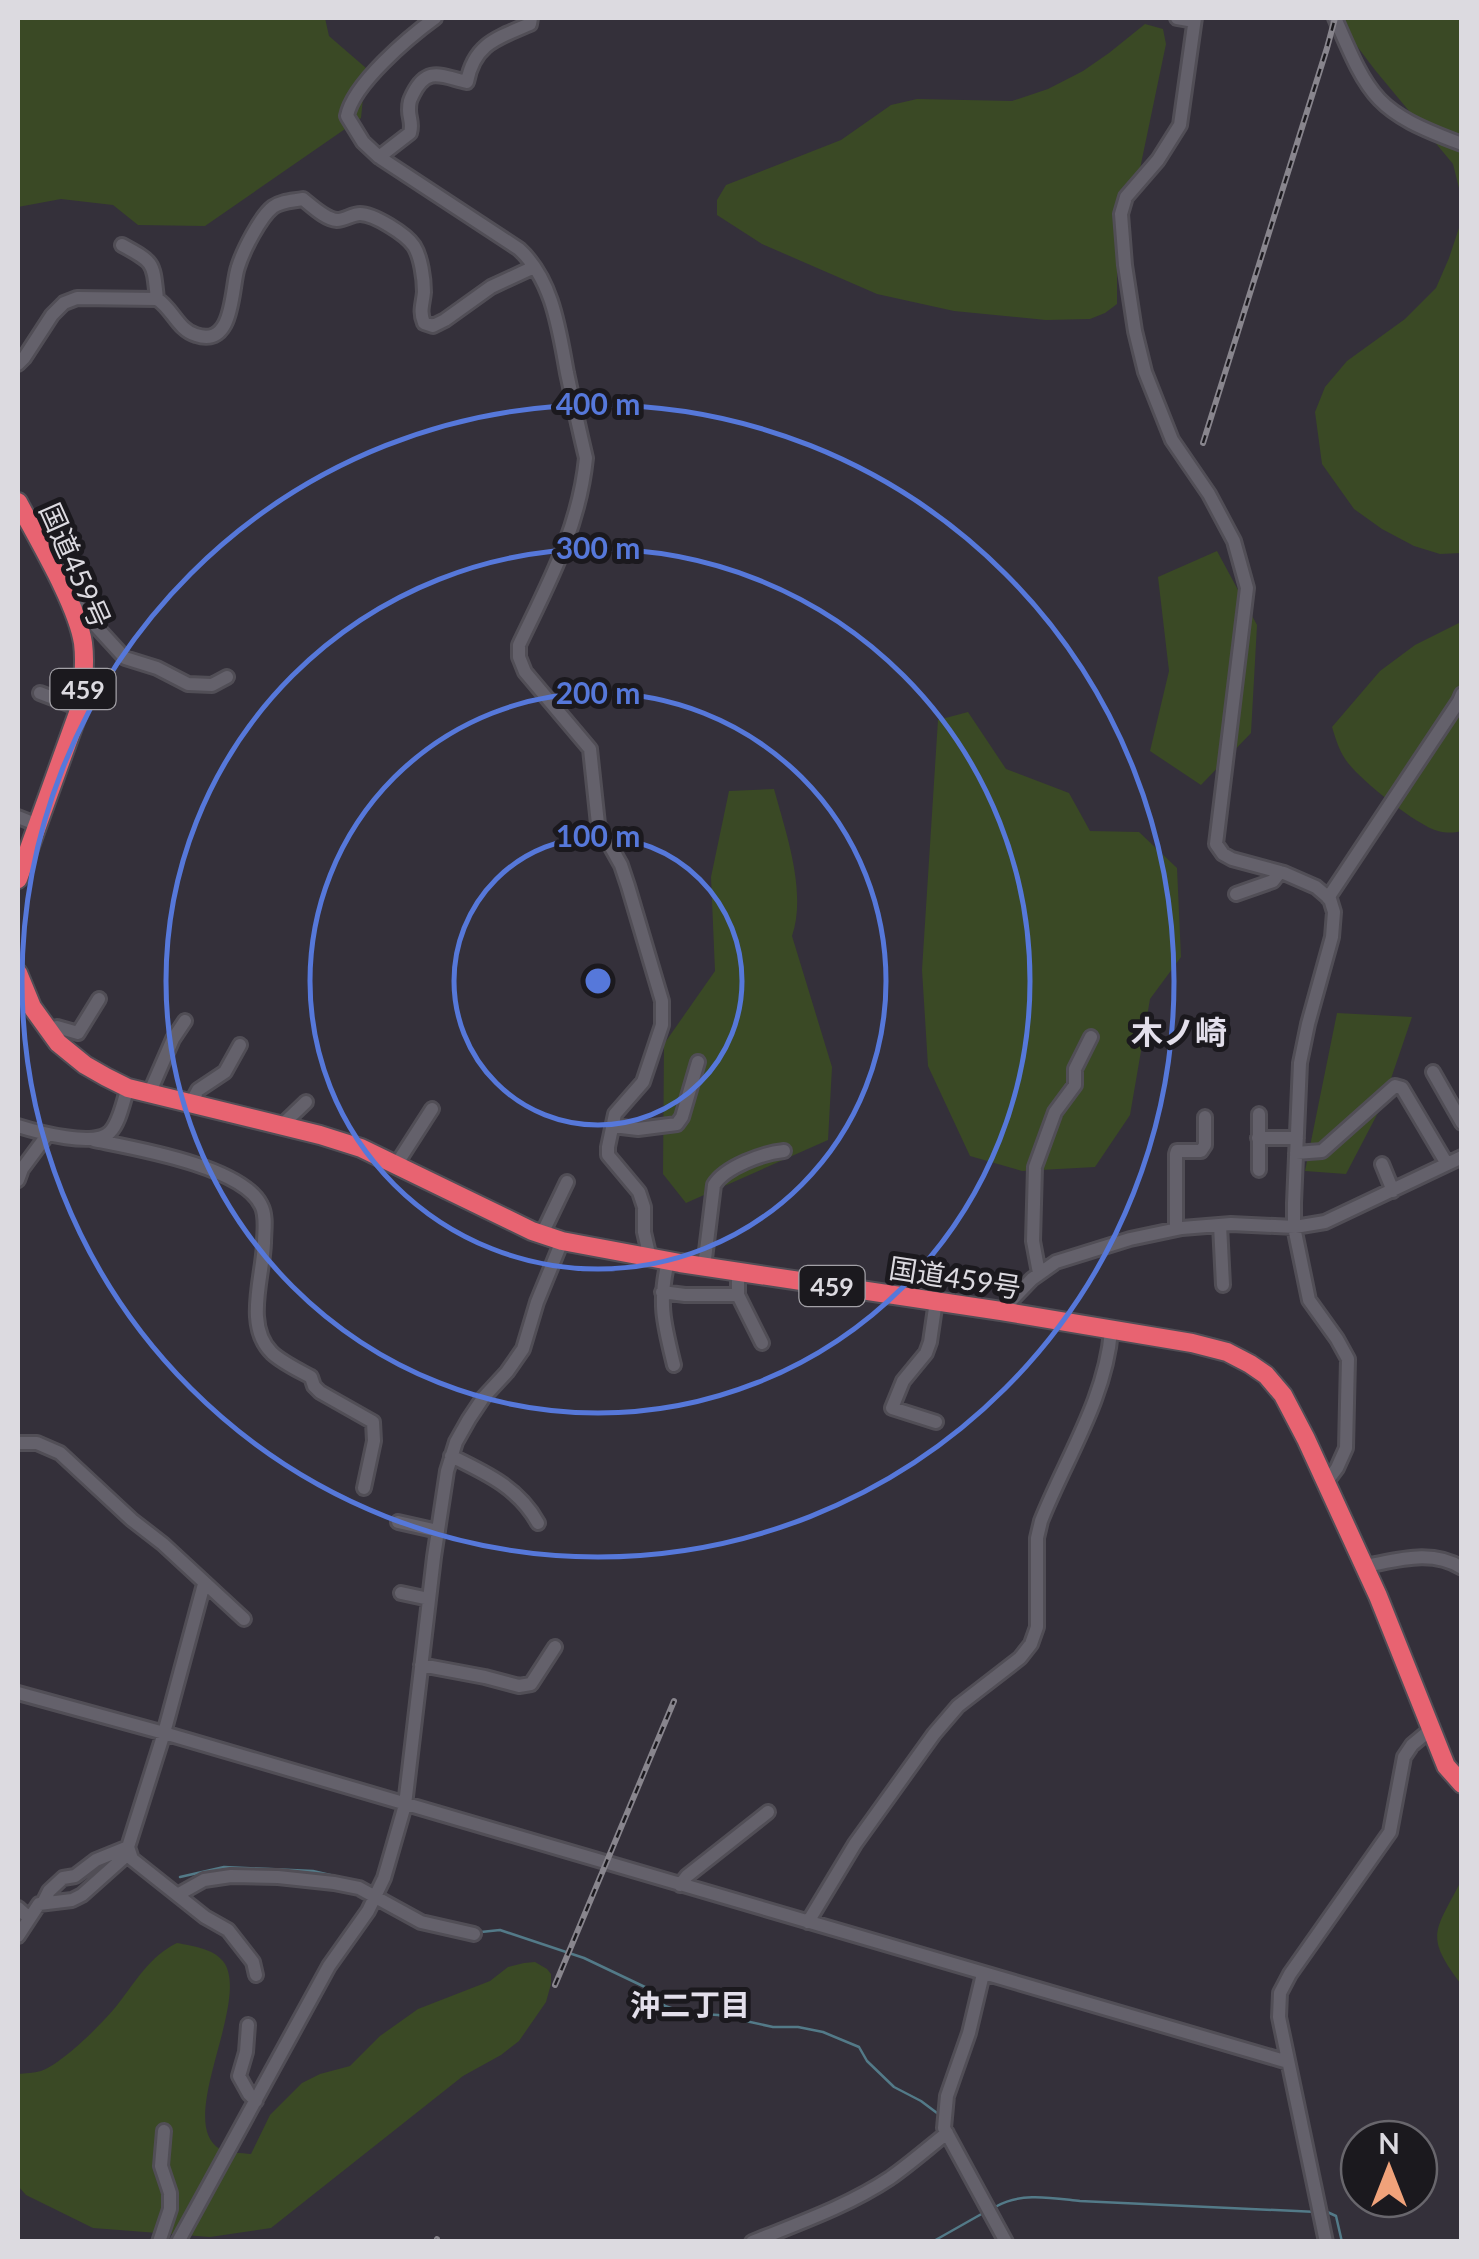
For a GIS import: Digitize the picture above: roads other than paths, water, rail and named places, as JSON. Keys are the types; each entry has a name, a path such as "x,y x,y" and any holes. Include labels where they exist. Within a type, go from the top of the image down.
{"highway":[{"name":"国道459号","path":"18,502 65,594 82,639 83,686 79,708 18,880"},
{"name":"国道459号","path":"18,973 32,1007 58,1043 85,1066 128,1088 361,1148 562,1241 659,1260 1192,1344 1228,1352 1250,1364 1266,1375 1283,1396 1306,1439 1366,1566 1446,1766 1462,1784"}],"street":[{"path":"435,18 380,66 348,109 349,122 379,157 520,250 544,282 556,318 586,458 576,518 520,645 520,656 524,672 590,750 598,824 628,886 658,985 662,1025 642,1082 615,1114 608,1155 638,1192 644,1206 644,1232 659,1260 664,1325 674,1365"},
{"path":"379,157 410,133 410,102 423,78 440,75 468,82 470,66 483,47 530,24 531,18"},
{"path":"1177,18 1194,19 1180,126 1145,178 1126,198 1121,214 1125,265 1145,372 1157,404 1172,440 1225,522 1247,588 1216,844 1232,860 1280,872 1316,887 1328,898 1334,912 1332,937 1300,1063 1294,1227 1309,1300 1348,1359 1346,1448 1326,1484"},
{"path":"1335,18 1361,77 1384,106 1404,121 1462,144"},
{"path":"18,364 52,314 64,302 77,298 157,299 185,329 198,336 220,330 232,310 237,268 258,227 273,207 284,202 303,200 337,220 370,215 413,244 424,291 420,313 424,323 433,326 491,287 534,267"},
{"path":"122,245 152,264 157,299"},
{"path":"65,594 80,595 93,623 125,658 158,668 188,684 212,685 227,677"},
{"path":"40,693 79,708"},
{"path":"1328,898 1462,694"},
{"path":"18,817 38,825"},
{"path":"1236,894 1273,881 1280,872"},
{"path":"48,1030 57,1027 78,1032 99,999"},
{"path":"149,1094 185,1021"},
{"path":"1039,1273 1033,1241 1035,1167 1055,1112 1075,1085 1075,1070 1091,1037"},
{"path":"191,1104 198,1090 225,1072 240,1046"},
{"path":"612,1126 638,1129 678,1124 698,1062"},
{"path":"1434,1072 1462,1124"},
{"path":"1258,1138 1322,1151 1395,1086 1402,1088 1448,1164"},
{"path":"94,1140 106,1137 114,1128 128,1088"},
{"path":"281,1126 306,1102"},
{"path":"396,1165 432,1110"},
{"path":"18,1114 43,1133"},
{"path":"1259,1114 1259,1170"},
{"path":"1176,1229 1176,1154 1201,1151 1204,1118"},
{"path":"18,1126 145,1150 213,1170 233,1180 258,1201 265,1220 258,1333 275,1356 311,1377 320,1392 374,1422 364,1488"},
{"path":"18,1180 43,1133"},
{"path":"704,1267 716,1180 750,1160 784,1151"},
{"path":"1000,1311 1056,1262 1176,1229 1220,1225 1294,1227 1326,1222 1462,1157"},
{"path":"1382,1164 1393,1191"},
{"path":"542,1234 567,1182"},
{"path":"1220,1225 1223,1285"},
{"path":"178,2242 329,1966 384,1878 405,1805 429,1599 451,1456 483,1398 523,1349 562,1241"},
{"path":"738,1272 738,1295 762,1342"},
{"path":"662,1292 738,1295"},
{"path":"936,1301 926,1353 904,1381 892,1408 936,1422"},
{"path":"808,1922 855,1844 934,1734 958,1706 1020,1658 1031,1644 1037,1627 1037,1538 1041,1521 1106,1365 1111,1331"},
{"path":"18,1443 37,1443 60,1453 244,1619"},
{"path":"451,1456 502,1482 522,1500 538,1523"},
{"path":"398,1522 438,1531"},
{"path":"1366,1566 1421,1557 1452,1562 1462,1568"},
{"path":"43,1902 72,1900 82,1895 128,1850 204,1584"},
{"path":"401,1593 429,1599"},
{"path":"421,1665 519,1686 531,1684 554,1647"},
{"path":"18,1693 1288,2062"},
{"path":"1326,2242 1279,2017 1280,1993 1390,1832 1404,1757 1430,1730"},
{"path":"680,1885 768,1812"},
{"path":"128,1850 132,1858 205,1917 228,1930 253,1962 256,1976"},
{"path":"18,1936 49,1891 63,1878 75,1876 96,1860 128,1850"},
{"path":"178,1894 204,1880 231,1876 334,1883 360,1888 421,1922 474,1934"},
{"path":"18,1908 29,1918"},
{"path":"983,1974 969,2033 947,2096 944,2128 1006,2242"},
{"path":"248,2026 239,2076 256,2101"},
{"path":"159,2242 171,2199 161,2166 164,2130"},
{"path":"752,2242 869,2190 947,2133"}],"waterway":[{"path":"180,1877 224,1867 313,1871 356,1881"},
{"path":"481,1932 500,1930 584,1958 647,1988 665,2006 686,2013 823,2032 859,2047 867,2061 894,2087 941,2116"},
{"path":"950,2125 995,2207"},
{"path":"997,2206 1037,2197 1317,2212"},
{"path":"1325,2211 1336,2216 1342,2242"},
{"path":"932,2242 985,2212"}],"railway":[{"path":"1203,443 1335,18"},
{"path":"555,1985 674,1701"}],"district":[{"name":"木ノ崎","path":"1179,1031"},
{"name":"沖二丁目","path":"690,2004"}]}
